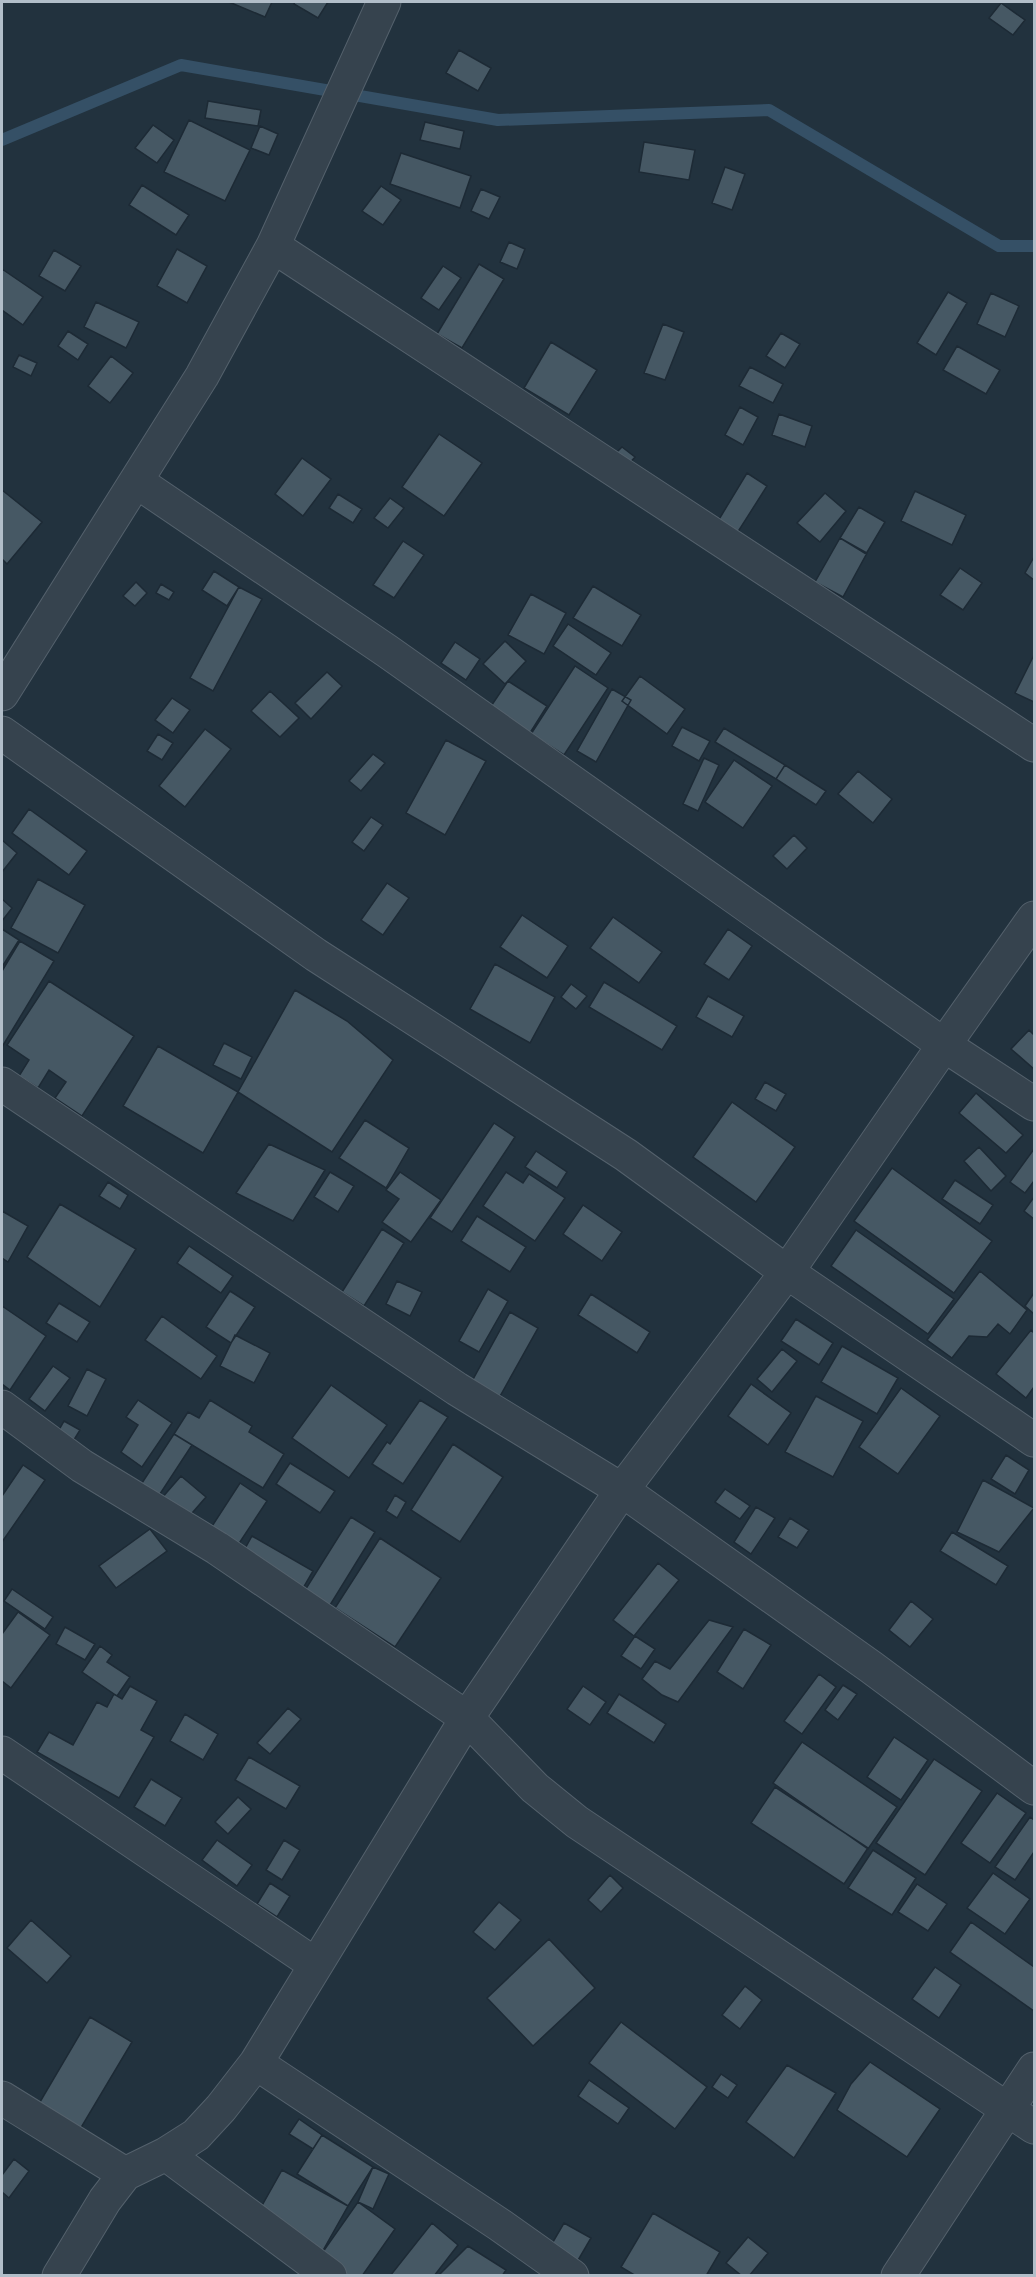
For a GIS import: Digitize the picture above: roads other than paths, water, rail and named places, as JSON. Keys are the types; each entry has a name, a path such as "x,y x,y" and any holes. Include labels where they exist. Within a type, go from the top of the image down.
{"street":[{"path":"2,694 202,376 273,246 384,2"},
{"path":"273,246 1035,745"},
{"path":"135,481 387,651 944,1045 1035,1104"},
{"path":"2,733 316,955 626,1155 788,1272 1035,1440"},
{"path":"59,2276 105,2200 125,2174 166,2154 196,2135 221,2108 256,2063 467,1718 622,1490 788,1272 944,1045 1035,918"},
{"path":"2,1084 457,1389 622,1490 871,1667 1035,1788"},
{"path":"2,1407 82,1466 217,1548 467,1718 535,1788 576,1822 1035,2127"},
{"path":"2,1753 316,1965"},
{"path":"256,2063 500,2225 572,2276"},
{"path":"898,2276 1035,2069"},
{"path":"2,2098 125,2174"},
{"path":"166,2154 330,2276"}],"waterway":[{"path":"2,140 181,65 498,120 769,110 999,246 1034,246"}]}
